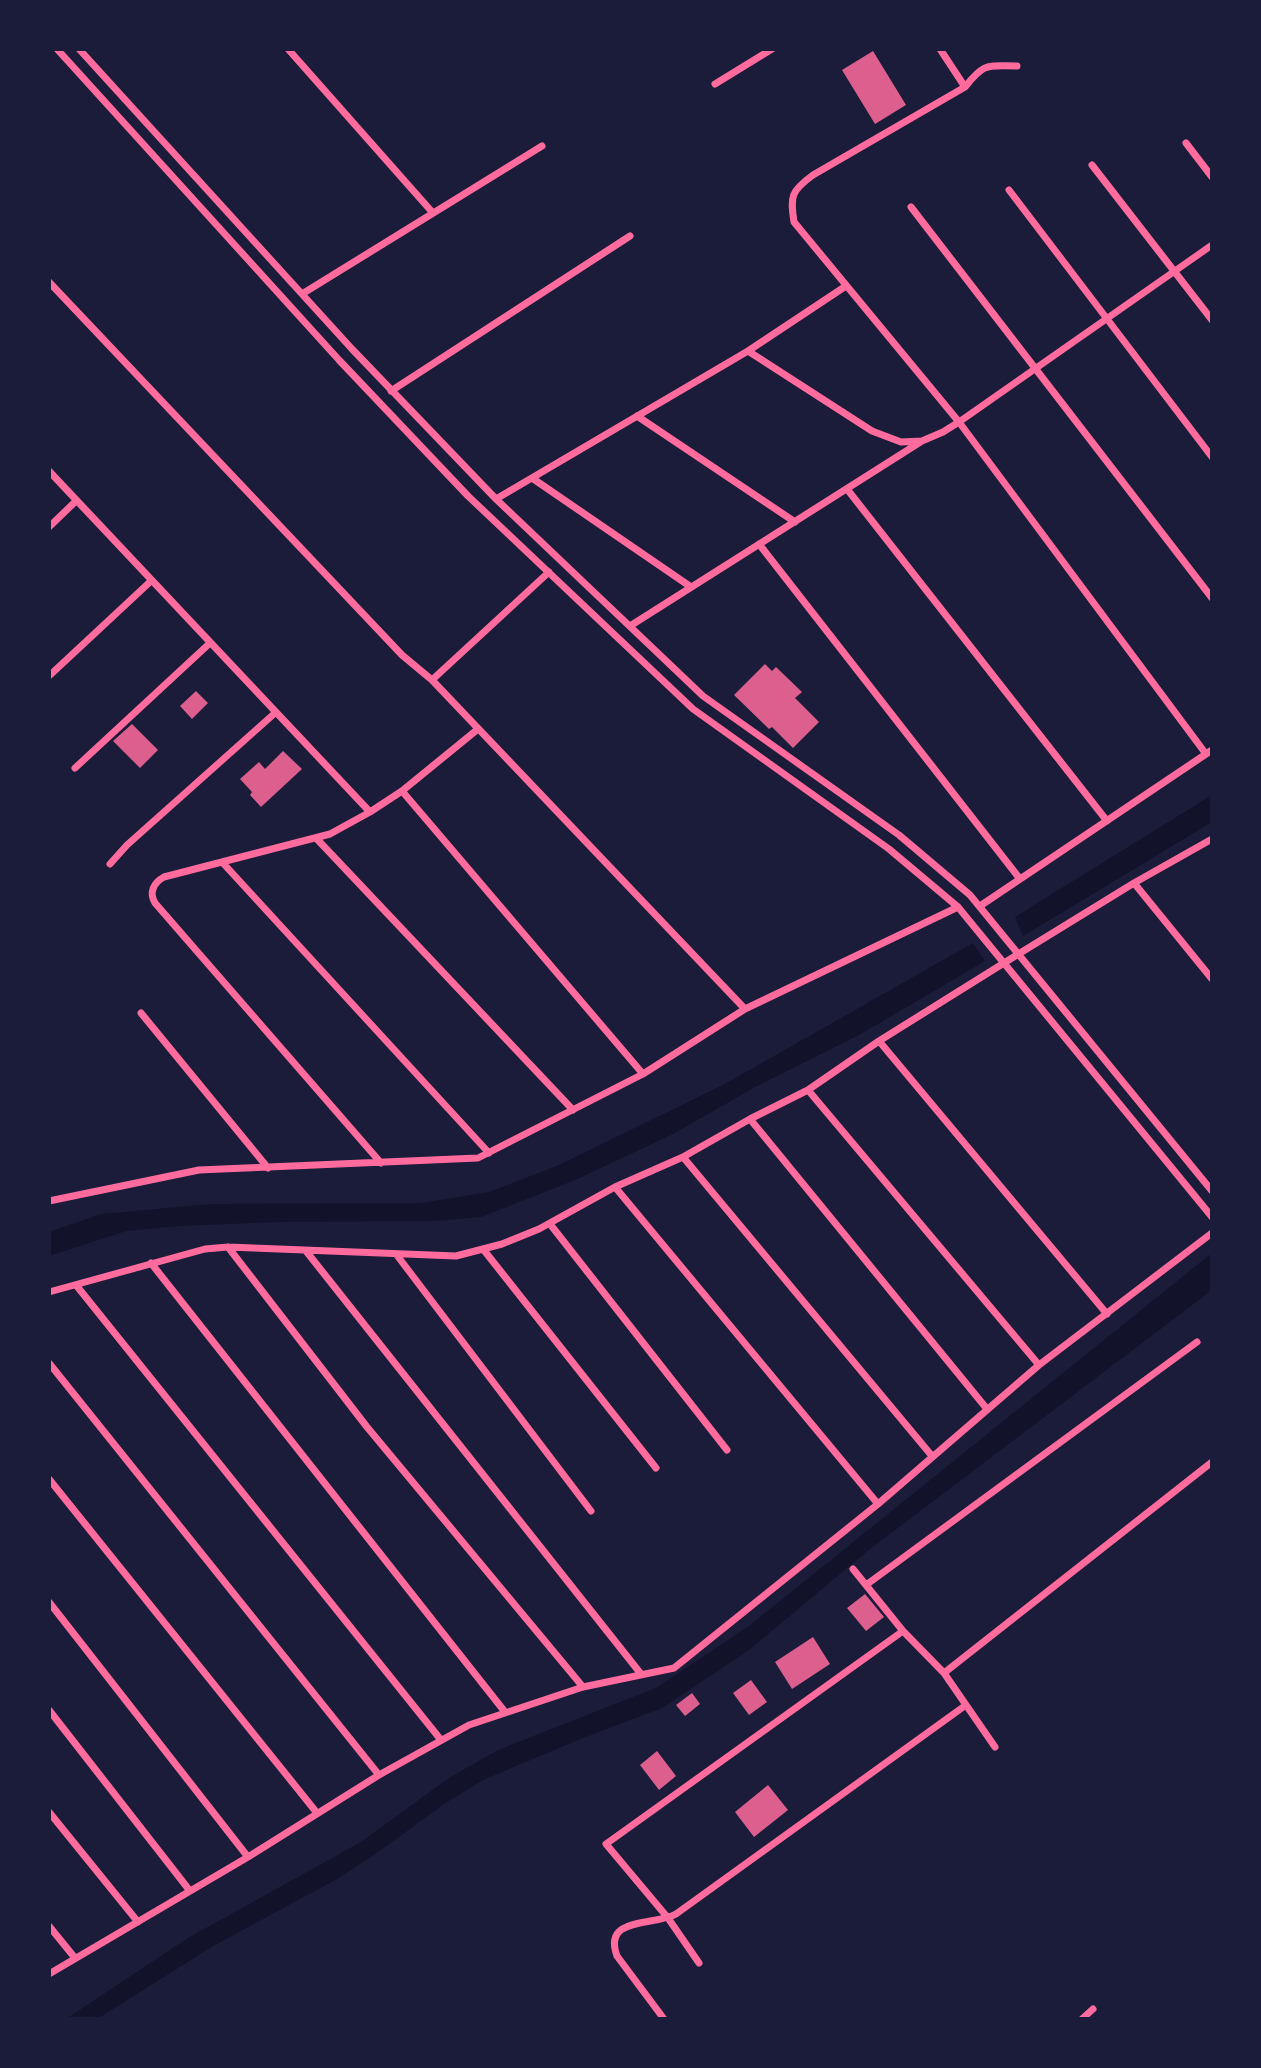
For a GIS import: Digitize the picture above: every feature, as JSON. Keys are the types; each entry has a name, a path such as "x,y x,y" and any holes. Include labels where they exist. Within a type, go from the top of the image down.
{"street":[{"path":"57,49 339,360 468,496 693,709 889,849 958,906 1212,1217"},
{"path":"79,49 302,295 496,499 704,696 899,835 970,895 1212,1191"},
{"path":"288,49 433,213"},
{"path":"715,84 772,49"},
{"path":"940,49 965,86"},
{"path":"979,906 1209,752 958,422 794,222 791,200 799,185 965,86 979,69 1017,66"},
{"path":"1186,143 1212,177"},
{"path":"302,295 542,146"},
{"path":"1092,165 1212,320"},
{"path":"1009,190 1212,457"},
{"path":"911,207 1212,598"},
{"path":"391,391 630,236"},
{"path":"630,626 922,441 943,432 1212,245"},
{"path":"49,282 402,655 432,680 745,1009"},
{"path":"496,499 748,351 846,286"},
{"path":"748,351 873,430 901,442 922,441"},
{"path":"637,416 795,522"},
{"path":"49,471 370,812"},
{"path":"533,478 691,587"},
{"path":"848,489 1107,821"},
{"path":"49,527 76,501"},
{"path":"759,544 1020,879"},
{"path":"432,680 549,572"},
{"path":"49,676 151,581"},
{"path":"75,768 210,643"},
{"path":"110,864 127,845 275,713"},
{"path":"381,1163 151,896 158,880 330,835 402,791 478,729"},
{"path":"402,791 643,1074"},
{"path":"316,838 573,1110"},
{"path":"49,1292 205,1249 228,1247 456,1256 502,1244 550,1224 615,1187 684,1157 808,1090 1018,954 1133,883 1212,839"},
{"path":"222,862 489,1153"},
{"path":"1133,883 1212,979"},
{"path":"49,1201 199,1170 478,1158 643,1074 745,1009 958,906"},
{"path":"141,1013 268,1168"},
{"path":"880,1041 1107,1314"},
{"path":"808,1090 1039,1365"},
{"path":"750,1119 987,1409"},
{"path":"684,1157 932,1456"},
{"path":"615,1187 878,1504"},
{"path":"550,1224 726,1450"},
{"path":"49,1974 248,1857 379,1775 469,1725 583,1687 674,1668 878,1504 1039,1365 1212,1233"},
{"path":"228,1247 368,1427 583,1687"},
{"path":"483,1249 656,1468"},
{"path":"306,1251 641,1674"},
{"path":"396,1254 591,1511"},
{"path":"151,1264 505,1712"},
{"path":"76,1285 441,1740"},
{"path":"866,1585 1197,1342"},
{"path":"49,1363 379,1775"},
{"path":"944,1673 1212,1462"},
{"path":"49,1479 317,1813"},
{"path":"853,1569 903,1631 944,1673 995,1747"},
{"path":"49,1602 248,1857"},
{"path":"699,1963 668,1919 606,1844 903,1631"},
{"path":"664,2019 617,1956 615,1936 629,1924 668,1919 966,1705"},
{"path":"49,1710 190,1891"},
{"path":"49,1812 138,1922"},
{"path":"49,1926 75,1958"},
{"path":"1082,2019 1094,2009"}],"shaded area":[{"path":"1212,795 1212,822 1023,936 1015,917"},
{"path":"973,943 985,961 859,1035 757,1086 673,1134 575,1180 481,1217 435,1221 179,1226 126,1231 49,1256 49,1232 101,1214 211,1204 421,1203 489,1192 557,1166 725,1084"},
{"path":"1212,1253 1212,1290 870,1549 749,1650 662,1708 483,1780 337,1879 213,1946 97,2019 66,2019 188,1938 361,1842 449,1778 498,1750 656,1688 749,1626"}],"building":[{"path":"873,51 906,105 875,124 842,70"},
{"path":"765,664 772,671 776,667 802,692 795,698 819,722 793,748 734,695"},
{"path":"196,691 208,703 192,719 180,706"},
{"path":"132,724 158,750 140,768 113,741"},
{"path":"283,751 302,769 261,807 240,779 259,762 265,769"},
{"path":"865,1594 884,1617 866,1631 847,1608"},
{"path":"813,1637 830,1664 792,1689 775,1662"},
{"path":"751,1680 767,1702 749,1715 733,1693"},
{"path":"692,1693 700,1704 685,1716 676,1705"},
{"path":"657,1751 676,1776 659,1790 640,1765"},
{"path":"768,1785 788,1810 754,1837 735,1812"}]}
